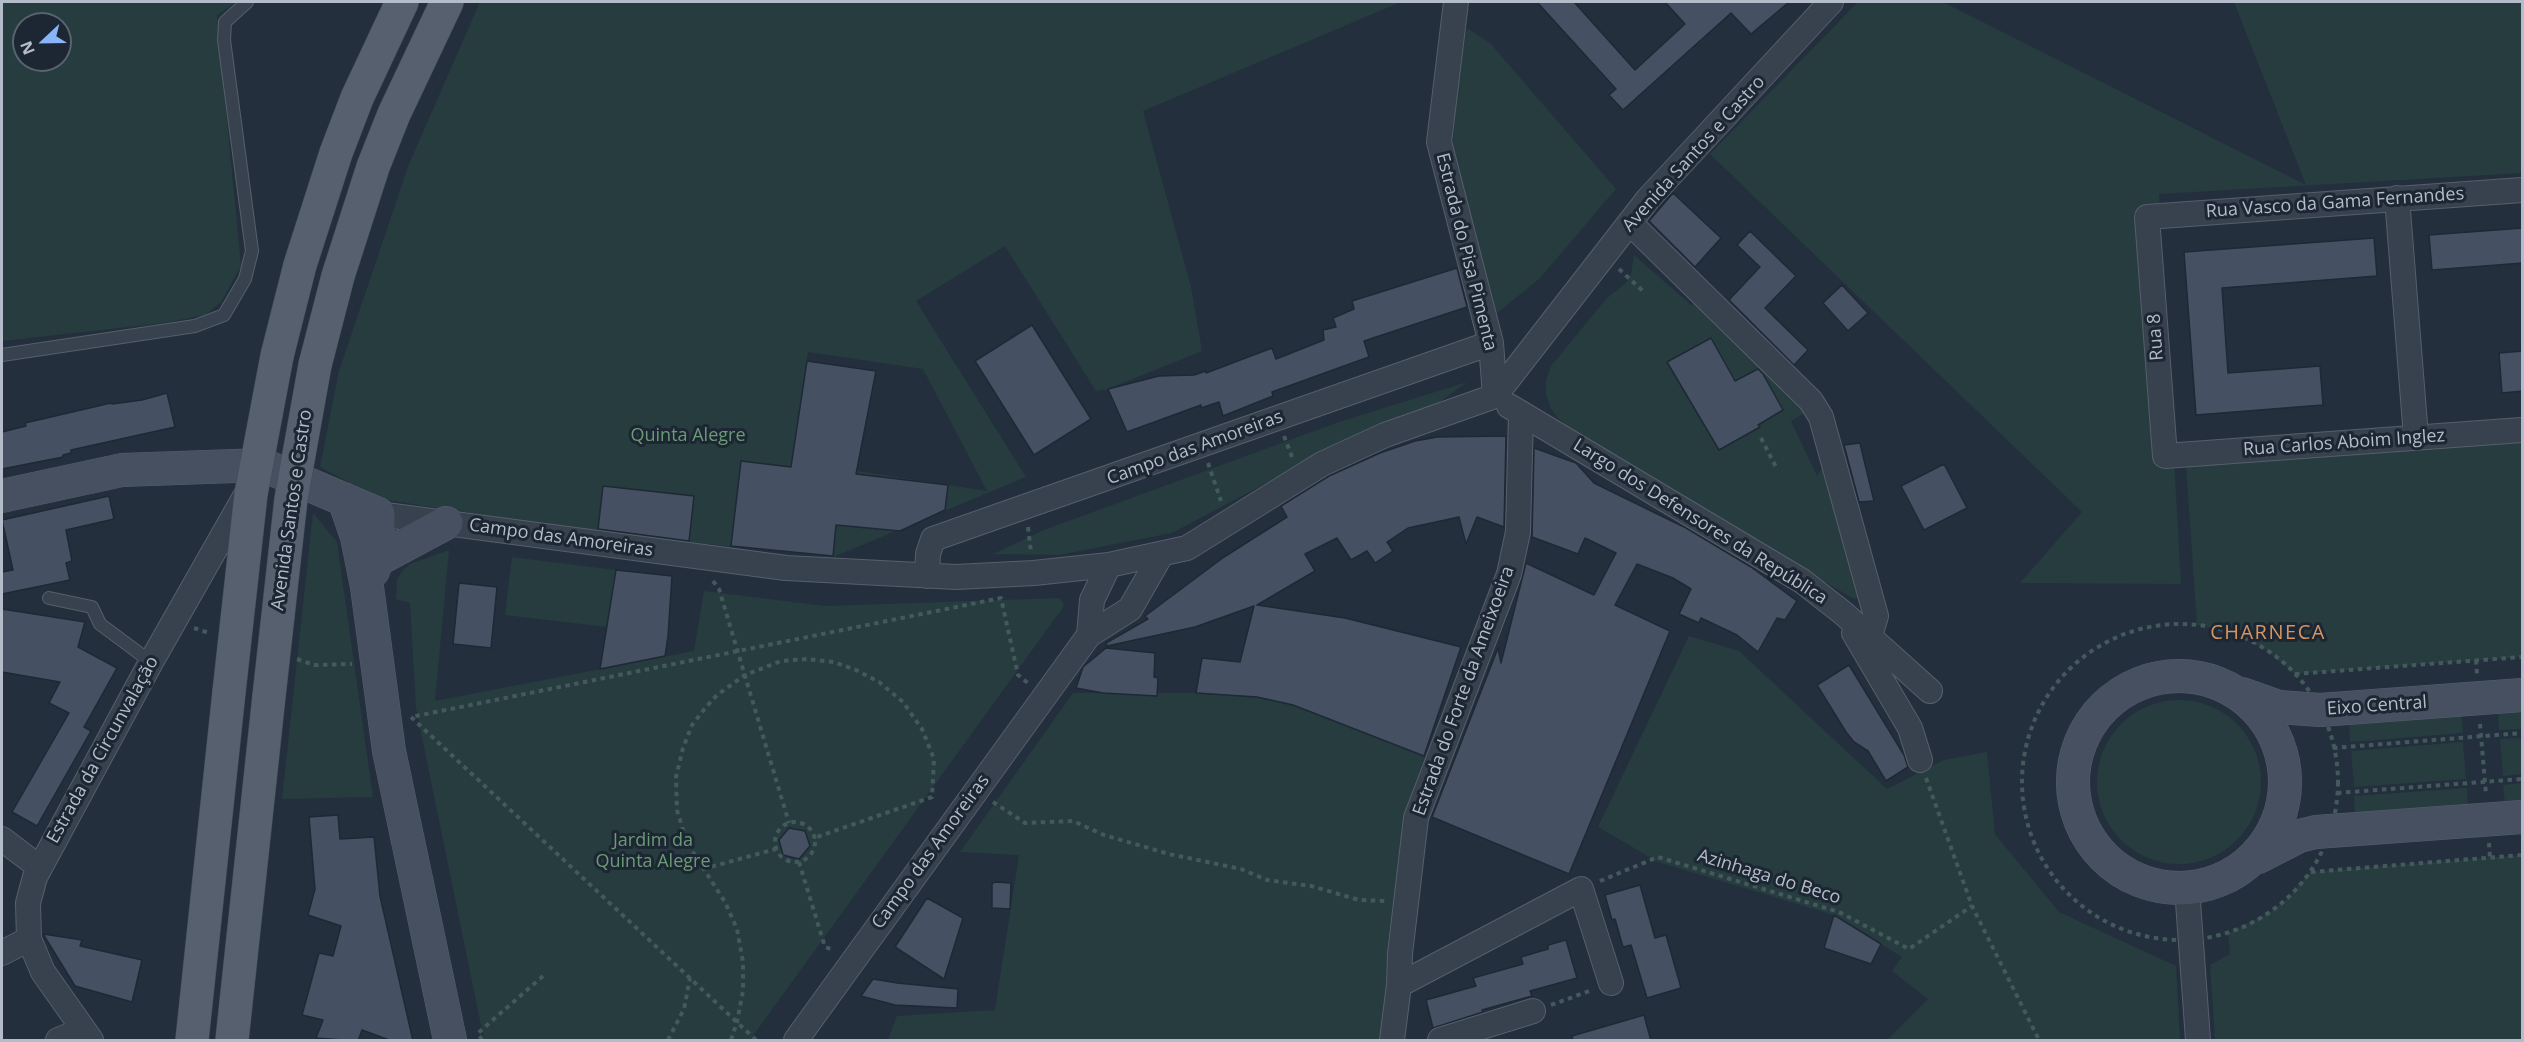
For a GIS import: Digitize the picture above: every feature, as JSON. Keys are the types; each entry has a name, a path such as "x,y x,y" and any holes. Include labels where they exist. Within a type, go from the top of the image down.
{"main road":[{"path":"192,1041 252,494 277,356 300,265 322,194 357,99 402,2"},
{"name":"Avenida Santos e Castro","path":"232,1041 291,499 315,365 338,276 365,191 394,114 440,15"},
{"path":"2,496 122,470 263,465 378,514 372,573 388,751 450,1041"},
{"path":"344,499 372,573"},
{"name":"Campo das Amoreiras","path":"372,573 446,523"},
{"path":"2251,861 2270,838 2277,824 2285,795 2286,780 2281,750 2267,722 2258,710 2235,691 2221,684 2192,676 2162,676 2120,693 2097,714 2085,733 2077,754 2073,784 2074,799 2084,828 2101,853 2112,864 2138,880 2167,888 2212,884 2299,836 2330,831 2523,817"},
{"name":"Eixo Central","path":"2235,691 2279,707 2320,710 2523,695"}],"street":[{"name":"Estrada do Pisa Pimenta","path":"1456,2 1439,142 1491,343 1495,396"},
{"name":"Avenida Santos e Castro","path":"1495,396 1648,199 1831,2"},
{"name":"Rua Vasco da Gama Fernandes","path":"2147,217 2523,190"},
{"path":"2397,198 2416,437"},
{"name":"Rua 8","path":"2147,217 2165,456"},
{"path":"1630,223 1811,401 1821,417 1876,616 1869,639"},
{"name":"Campo das Amoreiras","path":"927,576 928,554 933,539 1491,343"},
{"name":"Campo das Amoreiras","path":"378,514 786,568 956,577 1034,573 1109,565 1187,548 1322,464 1385,435 1495,396"},
{"name":"Largo dos Defensores da República","path":"1495,396 1802,581 1843,613 1869,639 1930,691"},
{"name":"Estrada do Forte da Ameixoeira","path":"1392,1041 1416,818 1509,573 1518,532 1521,413"},
{"name":"Rua Carlos Aboim Inglez","path":"2165,456 2523,430"},
{"name":"Estrada da Circunvalação","path":"87,1035 43,972 29,939 28,903 34,876 151,662 263,465"},
{"name":"Campo das Amoreiras","path":"796,1041 1089,635 1130,609 1161,555"},
{"path":"1089,635 1092,600 1109,565"},
{"path":"1843,613 1910,728 1920,760"},
{"path":"2,839 39,867"},
{"path":"2187,888 2199,1041"},
{"path":"1399,985 1581,889 1611,983"},
{"path":"2,953 29,939"},
{"path":"1440,1041 1533,1011"},
{"path":"58,1041 87,1035"}],"lane":[{"path":"2,354 195,326 224,315 245,279 252,251 224,40 225,22 247,2"},
{"path":"49,598 92,607 100,624 151,662"}],"path":[{"path":"1604,256 1645,293"},
{"path":"1277,419 1301,477"},
{"path":"1761,438 1777,469"},
{"path":"1203,445 1229,522"},
{"path":"1026,508 1034,573"},
{"path":"719,589 789,823"},
{"path":"756,1041 411,717 1001,598 1018,675 1044,695"},
{"path":"2188,624 2227,631 2267,651 2295,675 2320,710 2333,748 2337,793 2330,831 2310,872 2287,899 2250,924 2218,936 2191,940 2164,940 2116,927 2086,909 2060,886 2038,852 2025,816 2022,775 2028,736 2048,695 2078,661 2116,637 2147,627 2188,624"},
{"path":"2295,675 2523,657"},
{"path":"731,1041 743,991 743,962 737,929 725,902 687,843 677,810 676,777 683,748 693,725 717,695 745,675 781,661 807,659 834,662 879,682 903,702 922,729 934,759 932,797 814,838"},
{"path":"2476,660 2490,858"},
{"path":"2333,748 2523,733"},
{"path":"1920,760 1971,906 2039,1041"},
{"path":"2337,793 2523,779"},
{"path":"975,790 1025,823 1073,821 1104,835 1169,854 1241,869 1267,879 1311,886 1359,900 1406,901"},
{"path":"789,823 805,825 814,838 813,851 800,862 784,859 776,849 777,833 789,823"},
{"path":"703,869 776,849"},
{"path":"2310,872 2523,855"},
{"name":"Azinhaga do Beco","path":"1581,889 1658,857 1839,912 1909,949 1971,906"},
{"path":"800,862 825,947 855,957"},
{"path":"482,1041 478,1033 543,976"},
{"path":"668,1041 684,1009 690,977"},
{"path":"1533,1011 1611,983"}],"green space":[{"path":"2,2 236,2 217,15 241,266 221,302 205,315 164,323 2,341"},
{"name":"Quinta Alegre","path":"480,2 1401,2 1143,111 1191,287 1202,351 1108,389 1096,391 1005,246 916,301 1026,477 833,557 598,533 380,499 320,467 339,371 409,164","holes":["808,352 923,369 987,491 792,461"]},
{"path":"1858,2 1943,2 2306,185 2234,2 2522,2 2522,173 2159,194 2181,584 2020,583 2082,512 1710,154"},
{"path":"1467,28 1490,43 1616,189 1539,279 1496,314 1452,151 1460,55"},
{"path":"1634,255 1691,305 1705,300 1806,412 1791,421 1817,476 1824,465 1861,598 1854,599 1597,447 1572,431 1550,407 1546,393 1546,380 1551,366 1607,298 1626,283 1631,274"},
{"path":"1467,382 1440,402 1359,434 1172,533 1059,555 993,554 1044,530 1339,422"},
{"path":"2522,440 2522,657 2295,674 2267,651 2248,640 2227,631 2197,625 2186,465"},
{"path":"313,513 337,542 373,797 282,799"},
{"name":"Jardim da Quinta Alegre","path":"449,550 435,701 694,651 704,591 825,606 1060,598 1064,606 750,1040 484,1040 416,708 410,603 396,599 397,579 403,570 410,564"},
{"path":"512,557 616,570 607,627 505,615"},
{"path":"1689,636 1739,651 1887,789 1944,760 1987,752 1995,834 2059,912 2176,966 2180,1040 1887,1040 1928,999 1892,971 1902,957 1834,915 1658,862 1598,827"},
{"path":"1073,693 1196,693 1257,697 1293,705 1425,756 1404,814 1381,1040 888,1040 897,1016 995,1010 1019,855 960,852"},
{"path":"2179,700 2210,706 2237,724 2255,751 2261,782 2255,813 2237,840 2210,858 2179,864 2148,858 2121,840 2103,813 2097,782 2103,751 2121,724 2148,706"},
{"path":"2522,709 2522,729 2499,730 2498,711"},
{"path":"2461,713 2463,733 2350,742 2349,721"},
{"path":"2522,738 2522,774 2503,776 2500,739"},
{"path":"2463,742 2466,779 2354,787 2351,751"},
{"path":"2522,783 2522,803 2505,804 2503,785"},
{"path":"2467,788 2468,807 2355,815 2354,796"},
{"path":"2522,855 2522,1040 2215,1040 2210,965 2230,954 2228,933 2270,912 2287,899 2310,872"}],"building":[{"path":"1537,2 1574,2 1635,70 1685,24 1665,2 1789,2 1751,34 1731,13 1623,110 1609,95 1616,89"},
{"path":"1673,193 1721,238 1695,267 1649,221"},
{"path":"2523,228 2523,263 2432,270 2429,235"},
{"path":"1750,231 1796,276 1765,308 1808,350 1794,365 1729,300 1760,267 1737,245"},
{"path":"2374,238 2377,276 2222,288 2228,373 2320,366 2323,405 2196,415 2184,252"},
{"path":"1457,268 1467,307 1364,341 1369,357 1272,392 1273,396 1223,416 1219,402 1201,408 1201,405 1127,432 1108,389 1159,376 1194,375 1206,371 1206,373 1272,348 1276,359 1324,340 1323,330 1336,327 1333,318 1354,309 1352,301"},
{"path":"1842,285 1868,313 1848,331 1823,303"},
{"path":"1032,325 1091,419 1034,455 975,361"},
{"path":"1711,338 1735,381 1758,369 1783,410 1758,425 1760,427 1719,450 1667,362"},
{"path":"2523,351 2523,391 2502,393 2499,353"},
{"path":"807,361 876,371 856,474 948,485 945,510 900,531 836,525 833,556 731,546 741,461 791,467"},
{"path":"167,393 175,427 71,450 71,453 63,457 2,469 2,432 26,426 25,423"},
{"path":"1506,436 1504,527 1477,517 1466,544 1459,517 1408,528 1387,542 1393,551 1375,563 1367,551 1351,560 1337,538 1305,554 1315,571 1257,605 1345,618 1461,647 1424,756 1293,705 1257,697 1196,693 1202,658 1240,662 1254,606 1195,627 1107,646 1106,643 1148,619 1145,616 1224,557 1287,517 1281,506 1329,476 1380,453 1415,441 1437,437"},
{"path":"1860,443 1874,501 1859,502 1844,445"},
{"path":"1534,448 1576,463 1594,483 1686,528 1751,567 1797,601 1785,620 1777,618 1758,652 1737,635 1701,618 1699,623 1679,614 1691,589 1673,578 1637,564 1615,605 1670,631 1569,874 1432,817 1498,648 1501,663 1526,563 1594,595 1616,553 1585,538 1578,554 1532,537"},
{"path":"1944,464 1967,508 1924,530 1901,486"},
{"path":"603,486 694,496 689,541 598,529"},
{"path":"109,496 114,519 66,530 72,561 66,563 70,580 2,594 2,572 13,570 2,520"},
{"path":"616,570 672,576 665,656 600,669"},
{"path":"459,583 497,587 491,648 453,644"},
{"path":"2,609 85,622 78,647 117,668 84,727 91,731 37,826 12,812 69,713 49,703 60,682 2,672"},
{"path":"1106,648 1155,653 1154,677 1158,678 1157,696 1103,693 1076,688 1083,667"},
{"path":"1849,665 1904,755 1908,767 1886,781 1868,751 1854,742 1846,732 1817,685"},
{"path":"338,815 340,839 374,837 380,896 413,1041 392,1041 362,1030 358,1041 316,1038 323,1020 302,1015 319,953 333,956 341,926 308,915 315,889 309,817"},
{"path":"789,828 805,831 810,846 799,859 783,855 779,840"},
{"path":"995,882 1011,883 1010,909 992,908 992,884"},
{"path":"1640,885 1655,938 1666,935 1681,988 1647,998 1631,945 1623,947 1605,895"},
{"path":"927,898 963,918 944,979 895,947"},
{"path":"1834,915 1881,944 1871,964 1824,948"},
{"path":"43,934 82,940 80,946 142,960 132,1002 75,986"},
{"path":"1566,940 1577,978 1530,991 1532,996 1482,1010 1483,1012 1433,1028 1426,1000 1476,986 1473,978 1523,964 1521,957 1548,949 1548,945"},
{"path":"873,979 958,989 957,1008 895,1005 861,996"},
{"path":"1644,1015 1651,1041 1573,1041 1572,1036"}],"district":[{"name":"CHARNECA","path":"2268,633"}]}
